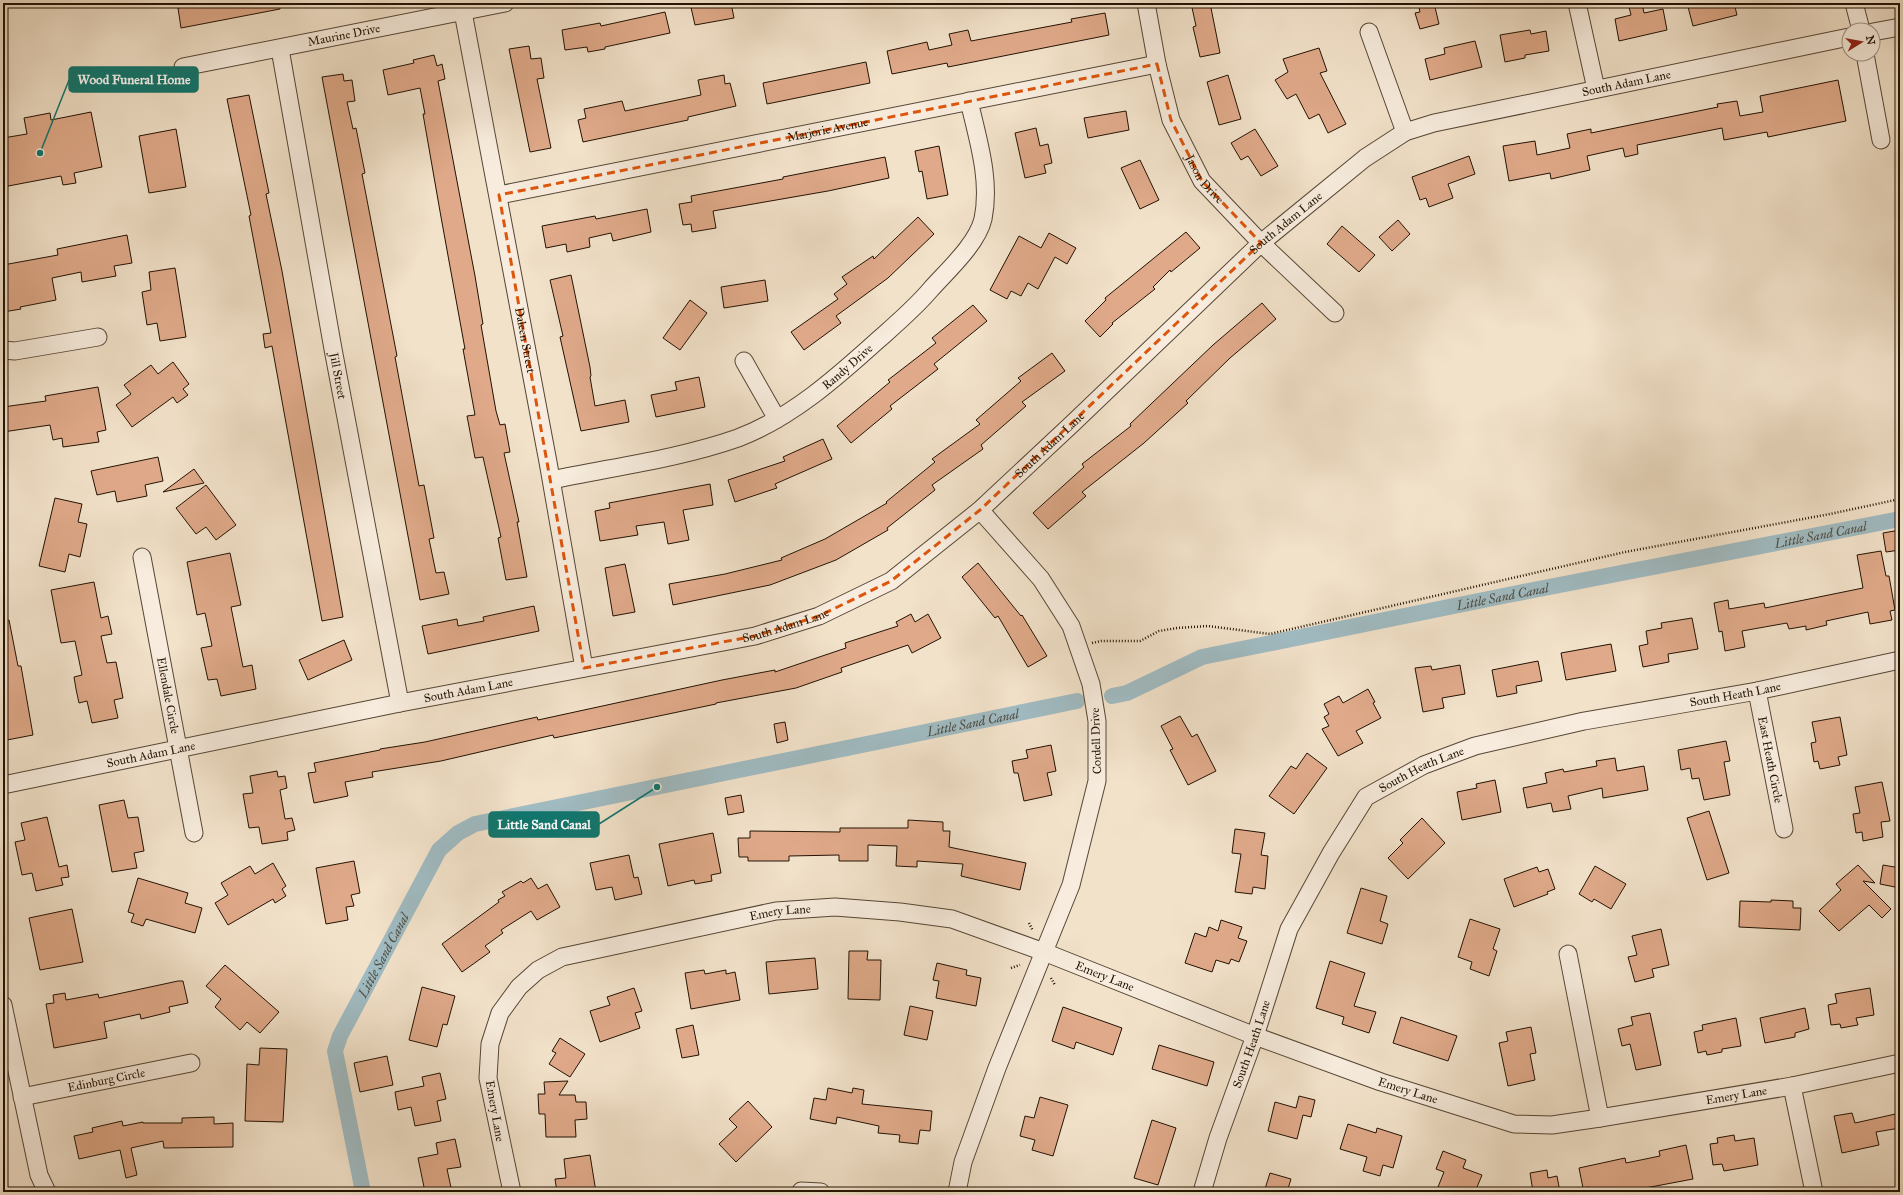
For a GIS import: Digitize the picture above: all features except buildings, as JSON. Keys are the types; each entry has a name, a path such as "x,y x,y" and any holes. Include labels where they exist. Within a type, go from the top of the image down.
{"street":[{"name":"Maurine Drive","path":"183,67 280,49 505,3"},
{"name":"Jason Drive","path":"1146,3 1157,64 1171,120 1202,181 1261,243 1335,313"},
{"path":"1577,3 1596,89"},
{"path":"1854,3 1859,22"},
{"name":"Daleen Street","path":"463,12 552,480 584,668"},
{"path":"1881,31 1900,27"},
{"path":"1369,32 1405,132"},
{"name":"South Adam Lane","path":"3,785 179,750 400,703 755,636 819,616 891,580 980,510 1261,243 1365,158 1405,132 1434,123 1841,39"},
{"name":"Jill Street","path":"280,49 333,349 400,703"},
{"path":"1867,62 1882,140"},
{"name":"Marjorie Avenue","path":"499,195 1157,64"},
{"name":"Randy Drive","path":"552,480 682,454 739,438 777,419 832,381 920,302 971,244 982,221 987,195 982,157 969,102"},
{"path":"3,350 15,352 98,337"},
{"path":"744,361 777,419"},
{"name":"Cordell Drive","path":"957,1192 963,1162 997,1068 1071,884 1097,781 1097,721 1091,684 1071,626 1041,579 980,510"},
{"name":"Ellendale Circle","path":"142,557 194,833"},
{"name":"South Heath Lane","path":"1202,1192 1218,1138 1255,1036 1289,929 1331,853 1366,797 1424,765 1475,746 1584,722 1757,691 1900,660"},
{"name":"East Heath Circle","path":"1757,691 1784,829"},
{"name":"Emery Lane","path":"512,1192 488,1078 490,1044 500,1013 519,987 538,970 562,957 776,911 835,906 900,912 952,919 1044,952 1255,1036 1381,1082 1514,1124 1552,1125 1600,1118 1792,1086 1900,1063"},
{"path":"1568,954 1600,1118"},
{"path":"3,1005 39,1175 47,1192"},
{"name":"Edinburg Circle","path":"22,1098 191,1062"},
{"path":"1792,1086 1814,1192"},
{"path":"801,1191 821,1192"}],"path":[{"path":"1078,646 1101,640 1140,641 1159,631 1208,626 1270,634 1625,552 1830,514 1900,499"},
{"path":"1029,923 1033,932"},
{"path":"1011,968 1020,965"},
{"path":"1051,977 1055,985"}],"highlighted area":[{"path":"1157,64 1171,120 1202,181 1261,243 980,510 891,581 819,616 755,636 584,668 499,195"}],"waterway":[{"name":"Little Sand Canal","path":"1112,696 1127,693 1202,657 1508,595 1900,519"},
{"name":"Little Sand Canal","path":"363,1192 335,1051 340,1036 439,850 458,833 475,824 1077,701"}],"place":[{"name":"Wood Funeral Home","path":"40,153"},
{"name":"Little Sand Canal","path":"657,787"}]}
